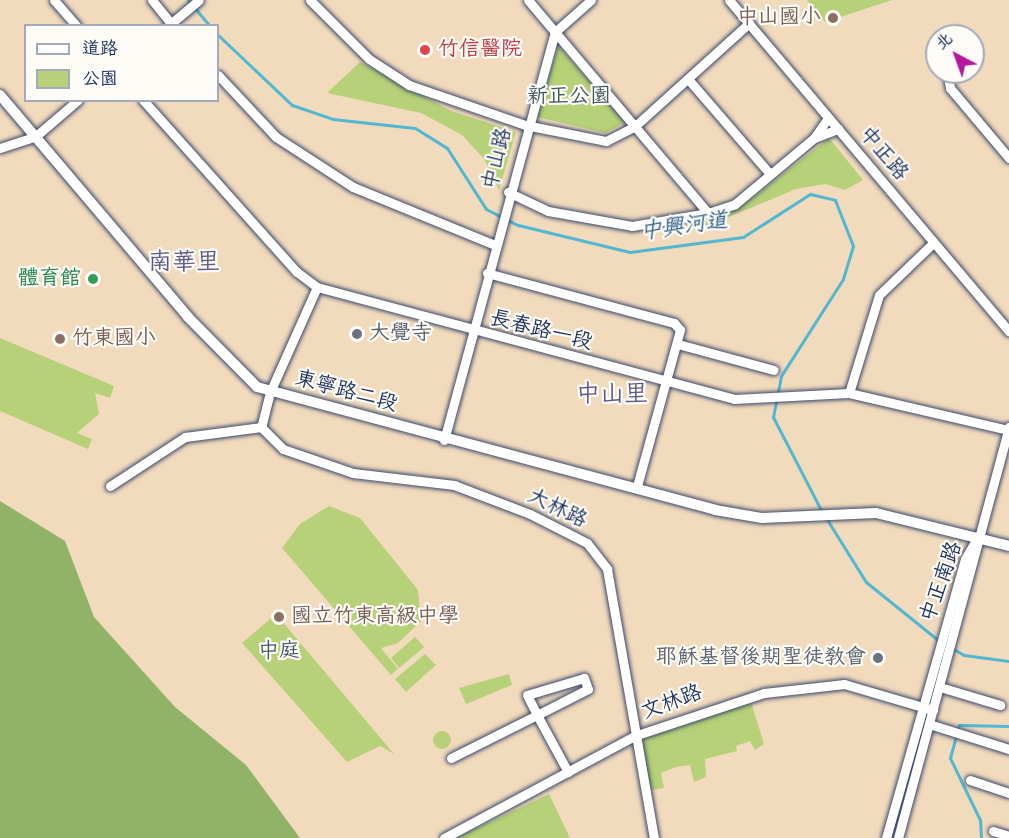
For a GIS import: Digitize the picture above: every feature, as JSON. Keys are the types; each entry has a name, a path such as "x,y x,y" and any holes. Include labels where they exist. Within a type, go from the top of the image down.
{"main road":[{"name":"東寧路二段","path":"0,95 188,317 257,387 444,440 637,486 715,510 762,518 876,513 978,536"},
{"path":"978,536 1009,546"}],"street":[{"path":"54,0 75,24"},
{"path":"152,0 170,24"},
{"path":"172,24 199,0"},
{"path":"310,0 369,59 409,86 525,124 606,141 634,127 749,23"},
{"path":"528,0 708,213"},
{"path":"555,32 591,0"},
{"name":"中正路","path":"729,0 932,244 1009,331"},
{"name":"中山路","path":"495,244 525,124 555,32"},
{"path":"219,76 276,136 353,187 495,244 444,440"},
{"path":"688,79 770,174"},
{"path":"949,84 950,88 1009,158"},
{"path":"0,148 36,136 76,102"},
{"name":"長春路一段","path":"145,102 297,272 317,287 472,332 734,399 785,399 849,393 1009,429"},
{"path":"508,192 548,211 632,226 708,213 735,204 814,138 828,118"},
{"path":"814,138 838,129"},
{"path":"849,393 879,295 932,244"},
{"path":"487,273 674,323 680,330 637,486"},
{"path":"110,486 184,437 261,427 270,392 317,287"},
{"path":"678,344 774,370"},
{"name":"大林路","path":"261,427 283,449 353,473 454,485 530,514 587,543 607,569 634,736 654,838"},
{"path":"978,536 1009,429"},
{"name":"中正南路","path":"886,838 938,647 965,559 978,536"},
{"name":"中正南路","path":"898,838 950,653 978,536"},
{"path":"451,758 537,715 588,689 584,678 527,695 537,715 568,772"},
{"name":"文林路","path":"444,838 634,736 716,706 808,684 844,684 933,710"},
{"path":"940,687 1000,705"},
{"path":"929,724 1009,749"},
{"path":"970,780 1009,793"},
{"path":"993,831 1009,836"}],"green space":[{"path":"807,0 892,0 825,22"},
{"name":"新正公園","path":"558,46 626,122 605,133 537,117"},
{"path":"360,62 451,111 516,132 499,190 484,159 462,135 421,113 327,93"},
{"path":"829,138 863,180 845,190 825,184 796,189 695,231 692,223 741,207"},
{"path":"0,338 114,386 110,398 95,393 99,414 77,433 92,439 88,449 0,411"},
{"path":"0,501 65,541 94,617 175,707 246,765 300,838 0,838"},
{"path":"329,506 360,518 418,590 421,621 398,643 381,648 398,669 391,675 282,548 300,524"},
{"name":"中庭","path":"276,614 394,754 380,746 347,762 242,643"},
{"path":"415,637 424,647 399,668 391,658"},
{"path":"425,654 436,665 406,692 395,679"},
{"path":"509,674 512,685 466,704 459,688"},
{"path":"751,702 764,744 755,750 750,741 736,746 737,751 705,759 706,777 694,782 690,765 661,773 664,788 651,790 639,739"},
{"path":"438,731 446,731 451,736 449,747 438,749 433,744 433,736"},
{"path":"549,794 570,838 456,838"}],"waterway":[{"name":"中興河道","path":"188,0 208,24"},
{"name":"中興河道","path":"219,36 292,105 333,119 415,128 447,148 486,209 518,225 630,252 743,237 810,194 835,200 853,246 843,279 781,376 773,417 822,512"},
{"name":"中興河道","path":"826,518 866,582 939,641"},
{"name":"中興河道","path":"950,647 964,655 1009,661"},
{"path":"981,838 980,820 950,758 959,725 1009,726"}],"place":[{"name":"中山國小","path":"833,18"},
{"name":"竹信醫院","path":"425,50"},
{"name":"體育館","path":"93,279"},
{"name":"大覺寺","path":"357,334"},
{"name":"竹東國小","path":"60,339"},
{"name":"國立竹東高級中學","path":"279,617"},
{"name":"耶穌基督後期聖徒教會","path":"878,658"}],"district":[{"name":"南華里","path":"184,264"},
{"name":"中山里","path":"612,396"}]}
